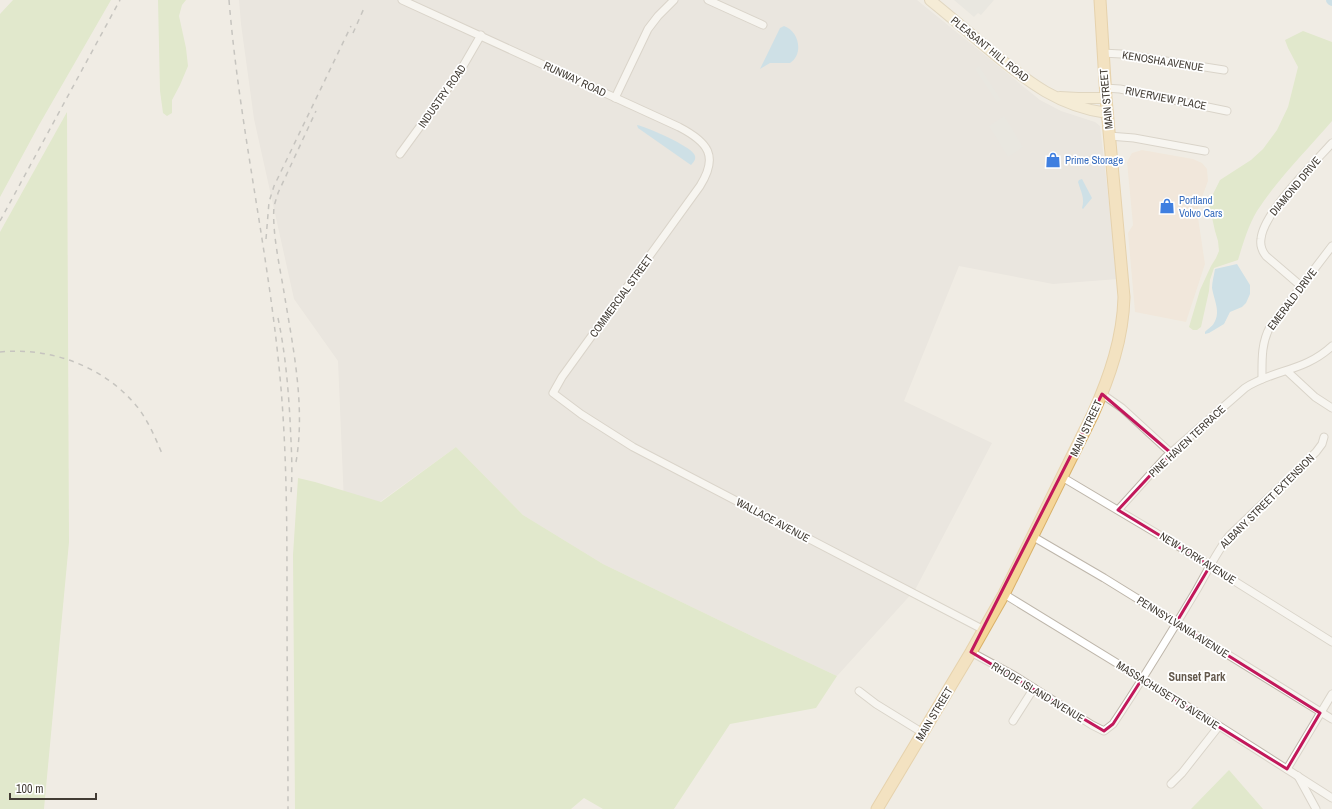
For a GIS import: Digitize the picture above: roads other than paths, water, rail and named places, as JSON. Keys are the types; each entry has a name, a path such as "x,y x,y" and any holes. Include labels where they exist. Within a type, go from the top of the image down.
{"main road":[{"name":"MAIN STREET","path":"877,809 1004,594 1102,394 1118,346 1124,308 1123,269 1105,93 1100,0"}],"street":[{"name":"RUNWAY ROAD","path":"402,0 481,35 692,134 701,142 708,152 710,163 708,172 700,186"},
{"path":"615,98 648,29 658,16 674,0"},
{"path":"708,0 763,25"},
{"name":"PLEASANT HILL ROAD","path":"930,0 1024,78 1068,104 1079,108 1107,113"},
{"name":"INDUSTRY ROAD","path":"400,154 459,73 481,35"},
{"name":"KENOSHA AVENUE","path":"1102,53 1121,54 1224,70"},
{"name":"RIVERVIEW PLACE","path":"1105,93 1120,89 1227,111"},
{"name":"PLEASANT HILL ROAD","path":"1051,95 1068,98 1105,93"},
{"path":"1109,136 1134,138 1205,151"},
{"name":"DIAMOND DRIVE","path":"1301,286 1266,256 1262,251 1261,238 1264,226 1277,206 1332,143"},
{"name":"COMMERCIAL STREET","path":"566,404 553,393 562,377 700,186"},
{"name":"EMERALD DRIVE","path":"1262,379 1262,355 1266,335 1270,327 1332,246"},
{"name":"PINE HAVEN TERRACE","path":"1118,510 1171,453 1245,388 1262,379 1287,372 1308,363 1332,346"},
{"path":"1287,372 1315,397 1332,408"},
{"path":"1102,394 1122,408 1171,453"},
{"name":"WALLACE AVENUE","path":"566,404 633,447 984,630"},
{"name":"ALBANY STREET EXTENSION","path":"1104,731 1113,724 1142,679 1219,549 1230,536 1316,452 1322,444 1324,437"},
{"name":"NEW YORK AVENUE","path":"1062,477 1210,566 1332,642"},
{"name":"PENNSYLVANIA AVENUE","path":"1032,536 1086,567 1320,713 1332,719"},
{"name":"MASSACHUSETTS AVENUE","path":"1004,594 1026,606 1076,639 1332,798"},
{"name":"RHODE ISLAND AVENUE","path":"971,652 1015,676 1082,719 1104,731"},
{"path":"1012,721 1034,688"},
{"path":"859,692 923,733"},
{"path":"1287,769 1332,694"},
{"path":"1171,784 1182,773 1218,726"},
{"path":"1298,776 1316,809"}],"water":[{"path":"784,26 793,33 796,38 798,43 797,54 790,63 770,63 760,69 780,28"},
{"path":"637,125 685,146 694,154 694,161 691,165 638,128"},
{"path":"1082,179 1092,198 1083,209 1083,198 1078,182"},
{"path":"1237,264 1250,285 1250,294 1246,303 1242,307 1230,312 1224,324 1205,334 1205,332 1214,323 1217,315 1212,288 1215,269"}],"railway":[{"path":"0,221 120,0"},
{"path":"229,0 234,50 271,300 282,401 286,503 288,809"},
{"path":"353,33 365,6"},
{"path":"266,239 269,202 274,186 351,26"},
{"path":"296,462 299,440 299,396 294,351 276,246 274,207 278,193 316,111"},
{"path":"278,318 284,355 290,419 292,456 291,493"},
{"path":"0,352 20,351 39,353 77,363 94,371 126,394 139,409 152,431 163,456"}],"place":[{"name":"Prime Storage","path":"1053,160"},
{"name":"Portland Volvo Cars","path":"1167,206"}],"district":[{"name":"Sunset Park","path":"1197,677"}]}
